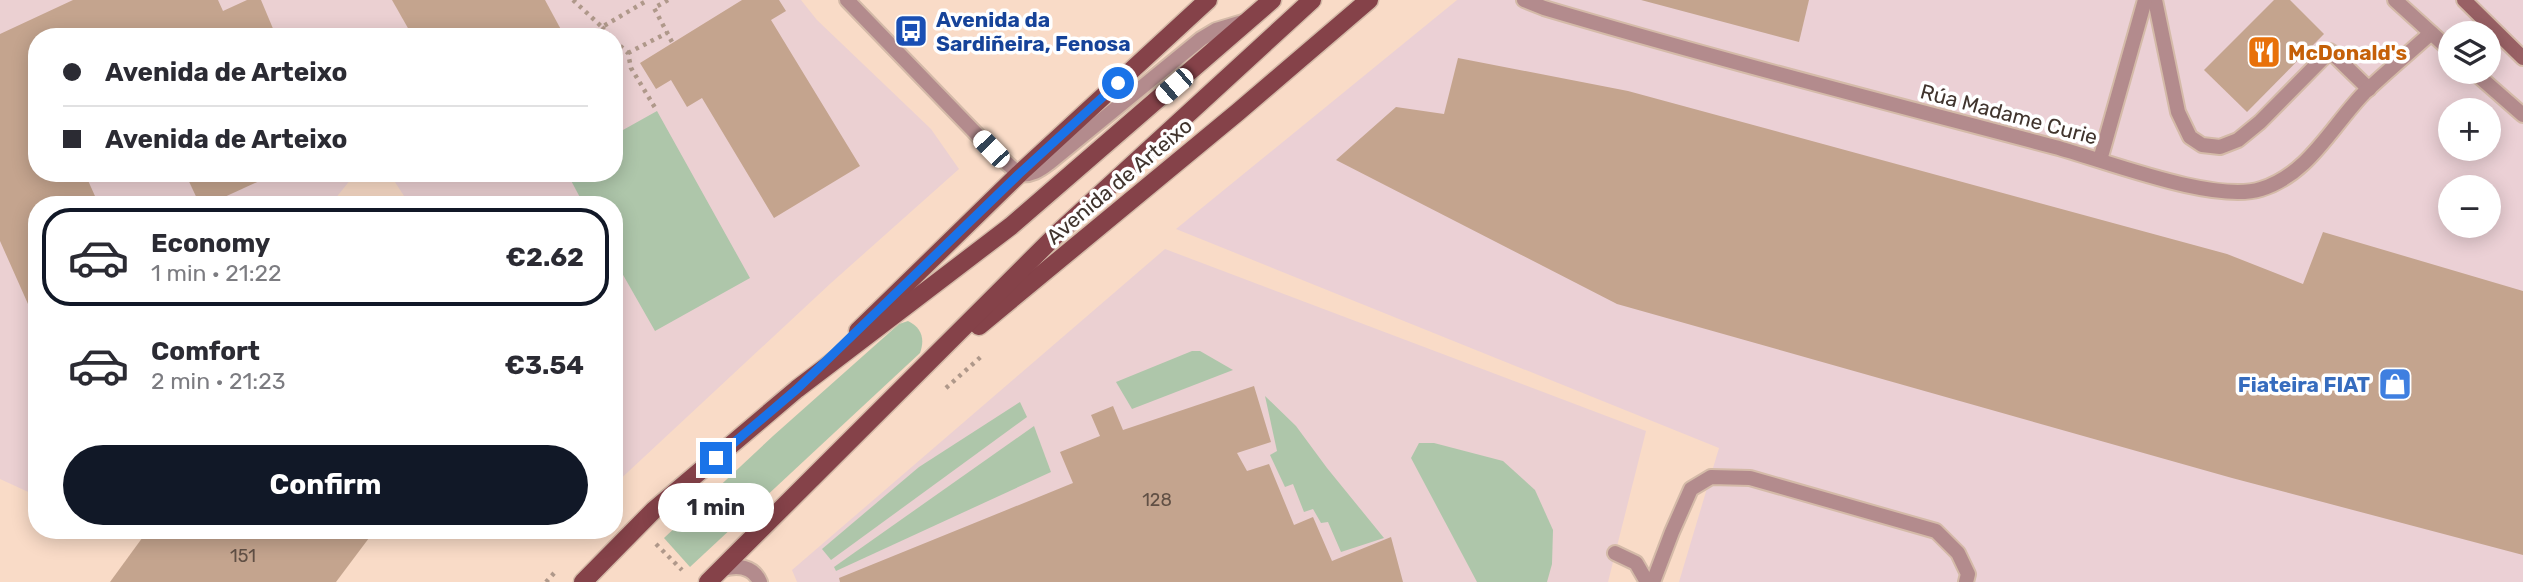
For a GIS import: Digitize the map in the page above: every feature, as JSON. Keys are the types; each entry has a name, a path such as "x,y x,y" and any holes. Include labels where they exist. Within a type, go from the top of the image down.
{"main road":[{"name":"Avenida de Arteixo","path":"797,389 1019,174 1208,0"},
{"name":"Avenida de Arteixo","path":"583,582 654,510 797,389 1021,218 1272,0"},
{"name":"Avenida de Arteixo","path":"708,582 1058,233 1312,0"},
{"name":"Avenida de Arteixo","path":"895,395 1238,112 1369,0"},
{"path":"2464,0 2523,58"}],"street":[{"path":"848,0 991,149 1019,174"},
{"name":"Rúa Madame Curie","path":"1524,0 1673,46 2100,160 2158,178 2224,192 2260,190 2297,171 2369,89 2431,33"},
{"path":"2100,160 2145,0"},
{"path":"2155,0 2182,124 2190,136 2202,145 2220,146 2238,140 2260,122 2330,51 2369,89"},
{"path":"2395,0 2438,39"},
{"name":"Avenida de Arteixo","path":"1019,174 1036,172 1049,163 1201,39 1216,30 1250,19"},
{"path":"2488,84 2523,115"},
{"path":"1653,582 1691,489 1711,477 1750,478 1936,531 1958,553 1968,574 1966,582"},
{"path":"1615,553 1636,563 1647,582"},
{"path":"723,569 742,567 752,571 760,582"}],"path":[{"path":"573,0 602,27 648,0"},
{"path":"668,0 654,8 672,41"},
{"path":"628,53 667,33"},
{"path":"623,48 628,53 631,68 657,111"}],"shaded area":[{"path":"0,0 801,0 817,20 931,129 959,169 831,283 623,477 623,196 404,196 395,182 623,182 623,28 28,28 28,182 349,182 337,196 28,196 28,492 0,479"},
{"path":"1457,0 2523,0 2523,582 1679,582 1719,448 1176,229"},
{"path":"1165,249 1646,431 1608,582 797,582 792,570"}],"green space":[{"path":"657,111 750,278 655,331 623,275 623,196 579,196 572,182 623,182 623,130"},
{"path":"908,321 921,334 920,353 690,567 664,538 773,436 899,324"},
{"path":"1192,351 1200,351 1233,370 1132,409 1116,382"},
{"path":"1265,396 1296,426 1384,538 1341,552 1328,522 1321,523 1313,509 1304,512 1293,484 1285,487 1270,455 1277,451"},
{"path":"1020,402 1027,417 831,560 822,549 919,467"},
{"path":"1034,426 1051,472 836,571 834,567"},
{"path":"1419,443 1434,443 1503,461 1535,490 1553,530 1552,564 1547,582 1477,582 1411,458"}],"building":[{"path":"73,0 218,0 223,11 247,0 261,0 273,28 28,28 28,182 89,182 95,196 28,196 28,304 0,241 0,34"},
{"path":"392,0 545,0 560,28 408,28"},
{"path":"742,0 779,0 786,11 771,20 860,166 774,218 702,98 687,107 671,80 656,89 640,63"},
{"path":"1641,0 1809,0 1799,42"},
{"name":"McDonald's","path":"2274,0 2290,0 2324,34 2247,112 2204,70"},
{"path":"1458,58 1628,91 2227,254 2303,284 2323,232 2523,291 2523,555 2232,478 1617,304 1336,160 1396,107 1444,114"},
{"path":"189,182 257,182 227,196 196,196"},
{"path":"1254,386 1271,442 1237,453 1247,471 1269,464 1294,525 1313,517 1332,561 1391,537 1403,582 840,582 839,578 1073,483 1060,452 1100,436 1091,415 1113,406 1123,430"},
{"path":"141,539 368,539 336,582 110,582"}],"place":[{"name":"Avenida da Sardiñeira, Fenosa","path":"911,31"},
{"name":"McDonald's","path":"2264,52"},
{"name":"Fiateira FIAT","path":"2395,384"}],"route":[{"path":"716,458 797,389 1019,174 1118,83"}]}
